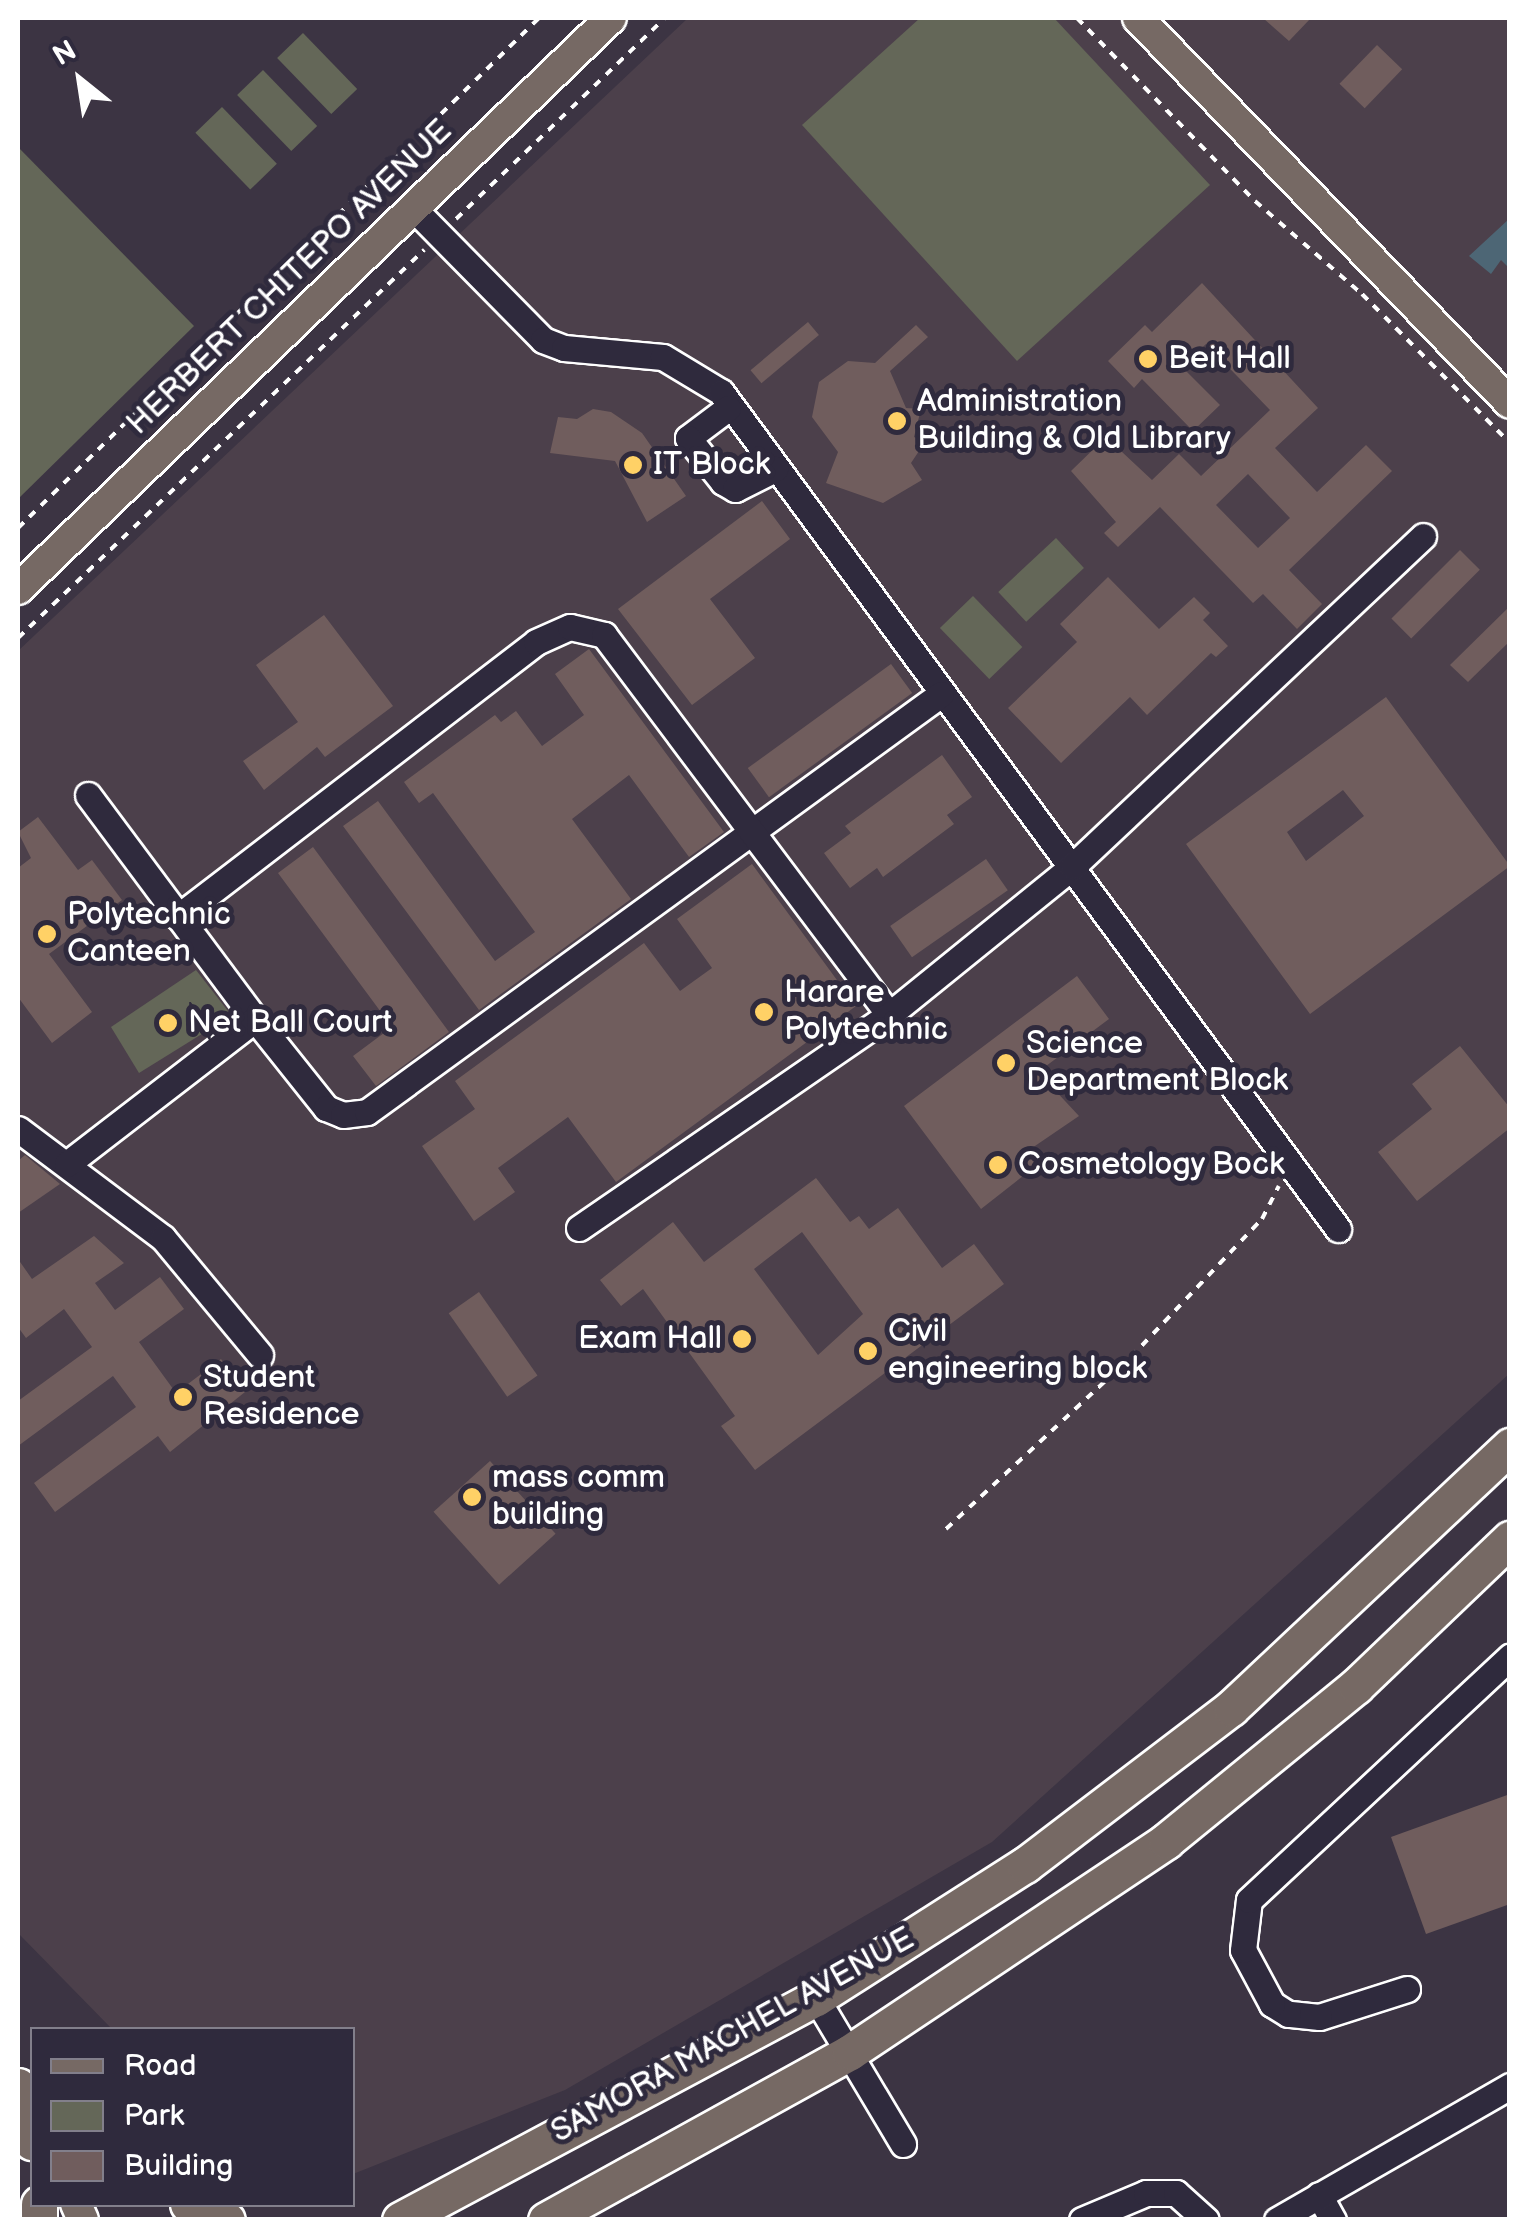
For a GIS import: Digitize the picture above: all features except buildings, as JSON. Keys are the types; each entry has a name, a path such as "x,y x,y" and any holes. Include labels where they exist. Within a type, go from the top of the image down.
{"highway":[{"name":"SAMORA MACHEL AVENUE","path":"400,2220 816,1998 1025,1865 1230,1708 1510,1446"},
{"name":"SAMORA MACHEL AVENUE","path":"546,2220 850,2052 1053,1920 1258,1772 1510,1539"},
{"path":"18,2086 30,2134"},
{"path":"195,2207 226,2220"}],"main road":[{"name":"HERBERT CHITEPO AVENUE","path":"18,589 611,18"},
{"path":"1138,18 1510,403"},
{"path":"18,2086 30,2112"}],"street":[{"path":"413,208 542,340 564,348 662,357 721,392 728,408 1073,866 1338,1230"},
{"path":"728,408 688,438 723,482 735,490 775,468"},
{"path":"579,1228 890,1015 1073,866 1423,536"},
{"path":"178,917 536,642 570,627 604,635 890,1015"},
{"path":"88,794 254,1019 326,1108 343,1116 366,1112 752,827 941,694"},
{"path":"67,1164 254,1019"},
{"path":"18,1130 163,1238 260,1355"},
{"path":"1407,1989 1319,2017 1288,2014 1265,1994 1242,1950 1249,1900 1510,1657"},
{"path":"816,1998 904,2144"},
{"path":"1277,2220 1510,2086"},
{"path":"1082,2220 1146,2192 1176,2193 1206,2220"},
{"path":"1319,2195 1333,2220"}],"path":[{"path":"18,528 539,18"},
{"path":"18,638 665,18"},
{"path":"1076,18 1255,201 1362,294 1510,443"},
{"path":"946,1529 1078,1410 1262,1219 1290,1164"}],"shaded area":[{"name":"Harare Polytechnic","path":"688,18 1509,18 1509,1374 992,1842 565,2090 355,2173 355,2027 110,2027 18,1933 18,651"}],"green space":[{"path":"920,18 1054,18 1210,185 1017,361 802,125"},
{"path":"303,33 357,89 331,114 277,58"},
{"path":"263,70 317,126 291,151 237,95"},
{"path":"222,107 277,164 250,190 195,133"},
{"path":"18,147 194,326 18,499"},
{"path":"1056,538 1084,568 1026,622 998,592"},
{"path":"973,596 1022,647 989,679 940,628"},
{"name":"Net Ball Court","path":"196,970 228,1011 226,1019 139,1073 111,1027"}],"water":[{"path":"1509,219 1509,268 1501,260 1491,274 1469,256"}],"place":[{"name":"Beit Hall","path":"1148,359"},
{"name":"Administration Building & Old Library","path":"897,421"},
{"name":"IT Block","path":"633,465"},
{"name":"Polytechnic Canteen","path":"47,934"},
{"name":"Harare Polytechnic","path":"764,1012"},
{"name":"Net Ball Court","path":"168,1023"},
{"name":"Science Department Block","path":"1006,1063"},
{"name":"Cosmetology Bock","path":"998,1165"},
{"name":"Exam Hall","path":"742,1339"},
{"name":"Civil engineering block","path":"868,1351"},
{"name":"Student Residence","path":"183,1397"},
{"name":"mass comm building","path":"472,1497"}]}
